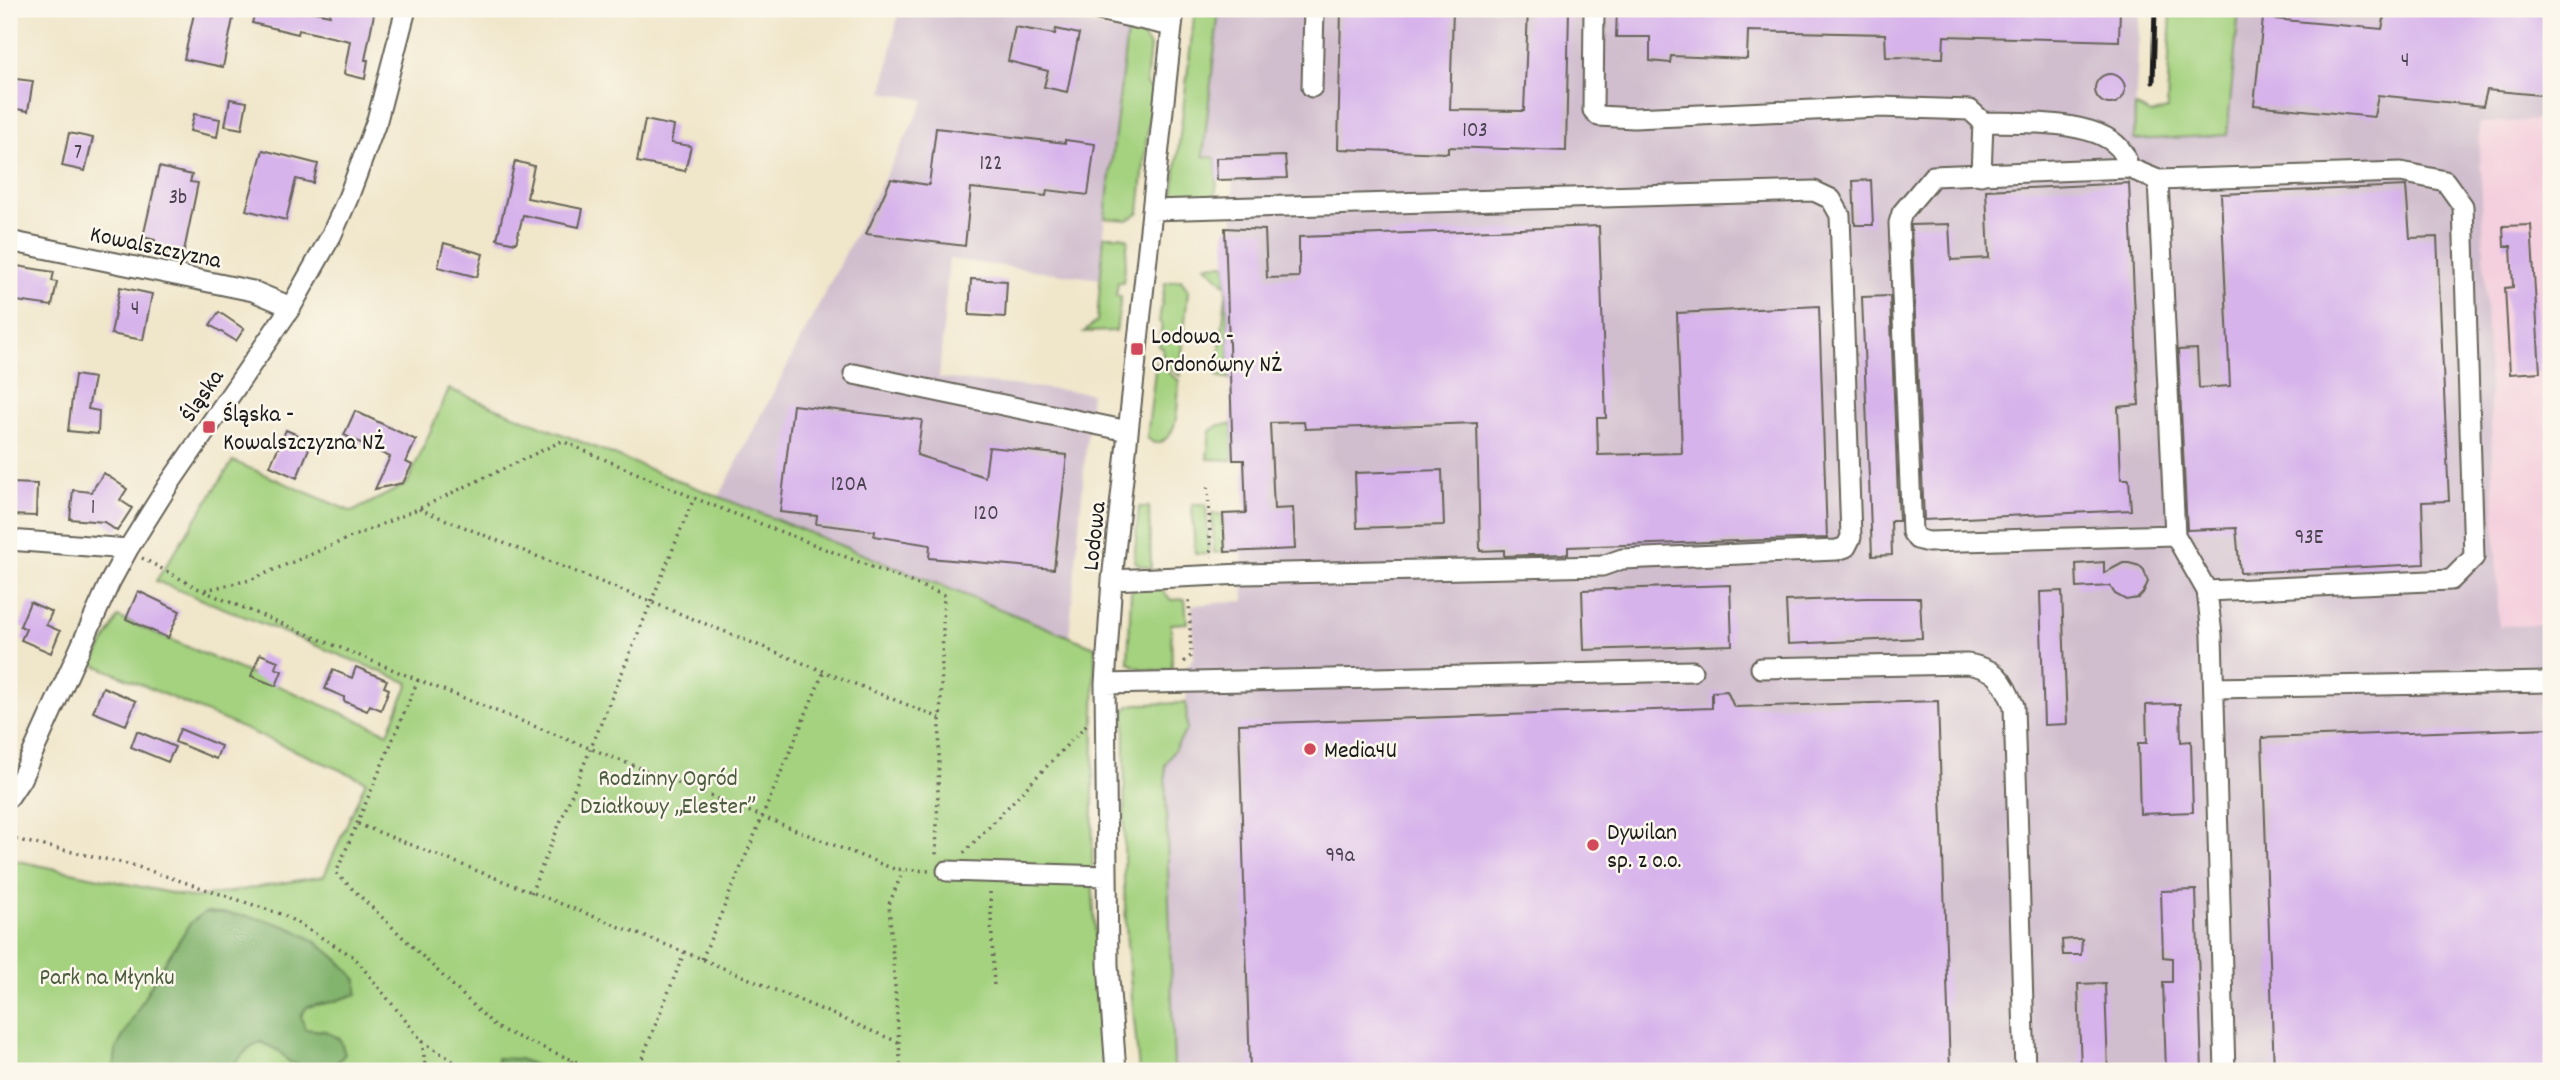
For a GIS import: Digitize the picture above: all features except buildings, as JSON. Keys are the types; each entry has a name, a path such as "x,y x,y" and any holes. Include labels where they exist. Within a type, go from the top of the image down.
{"street":[{"name":"Śląska","path":"9,797 22,779 110,582 128,549 291,307 331,236 363,161 390,78 406,9"},
{"path":"1094,9 1173,18"},
{"path":"1312,87 1314,9"},
{"path":"1594,9 1593,110 1599,116 1634,118 1879,107 1970,110 1983,122 2071,125 2105,138 2122,150 2129,168"},
{"name":"Lodowa","path":"1116,1071 1108,965 1105,684 1112,580 1173,18"},
{"path":"1981,175 1983,122"},
{"path":"2175,535 1928,542 1917,540 1912,532 1899,223 1902,213 1933,176 2129,168 2158,180 2401,172 2445,181 2463,206 2474,558 2451,580 2207,591"},
{"path":"2158,180 2175,535 2207,591 2212,635 2225,1071"},
{"path":"1112,580 1602,566 1622,559 1837,550 1846,547 1851,537 1840,215 1830,200 1814,191 1152,210"},
{"name":"Kowalszczyzna","path":"9,241 242,289 291,307"},
{"path":"854,374 1128,431"},
{"path":"9,540 128,549"},
{"path":"1761,668 1967,664 1986,667 2003,683 2014,706 2025,1071"},
{"path":"1105,684 1692,671"},
{"path":"2214,688 2551,682"},
{"path":"941,871 1106,876"}],"path":[{"path":"203,591 250,580 418,509 562,441 694,498 944,595 940,718 941,871"},
{"path":"1208,487 1212,559"},
{"path":"531,892 593,748 694,498"},
{"path":"418,509 940,718"},
{"path":"128,549 162,571 203,591 418,680 903,871 941,871 1105,704"},
{"path":"1179,682 1179,668 1191,656 1188,576"},
{"path":"702,959 824,671"},
{"path":"418,680 336,873 498,1028 598,1071"},
{"path":"358,824 702,959 898,1042"},
{"path":"9,838 132,865 284,915 354,957 422,1041 468,1071"},
{"path":"901,1071 889,904 903,871"},
{"path":"989,872 994,987"},
{"path":"637,1071 684,953"},
{"path":"422,1041 426,1071"},
{"path":"569,1059 582,1071"}],"shaded area":[{"path":"899,9 1022,9 1127,33 1100,279 949,259 939,378 1091,393 1069,637 719,497 925,100 883,92"},
{"path":"1219,9 2140,9 2134,139 2227,135 2239,9 2551,9 2551,120 2479,123 2499,626 2551,625 2551,1071 1174,1071 1165,765 1187,729 1186,668 1194,657 1192,605 1244,601 1242,552 1225,552 1223,514 1246,512 1244,461 1233,460 1225,228 1234,227 1232,158 1202,157"},
{"path":"2551,120 2551,625 2499,627 2479,123"}],"green space":[{"path":"1195,9 1219,9 1203,156 1216,158 1217,186 1211,201 1181,202 1173,195"},
{"path":"2171,9 2239,9 2227,135 2134,140 2135,106 2151,114 2167,109"},
{"path":"1127,33 1143,37 1150,46 1146,84 1152,89 1139,212 1128,220 1105,218"},
{"path":"1104,236 1121,236 1128,239 1123,282 1118,282 1116,296 1121,297 1116,331 1084,332 1097,321"},
{"path":"1226,264 1227,286 1205,265"},
{"path":"1181,280 1188,290 1180,376 1162,361 1163,348 1159,347 1162,323 1159,322 1165,283"},
{"path":"1227,288 1230,379 1217,376"},
{"path":"1156,362 1179,381 1173,428 1163,441 1154,443 1147,438"},
{"name":"Rodzinny Ogród Działkowy „Elester”","path":"449,389 1095,647 1092,876 1103,1071 9,1071 9,859 194,898 324,876 366,781 93,664 118,617 388,733 409,683 156,581 233,461 352,512 407,484"},
{"path":"1232,424 1233,460 1207,459 1210,431 1219,425"},
{"path":"1192,504 1206,504 1209,554 1195,554"},
{"path":"1139,507 1149,507 1151,568 1134,561"},
{"path":"1212,514 1223,514 1225,552 1214,553"},
{"path":"1157,585 1171,600 1185,599 1187,623 1171,624 1172,669 1149,670 1128,662 1131,592 1134,588"},
{"path":"1186,703 1187,729 1165,765 1174,1071 1139,1071 1124,881 1125,711 1129,706 1137,704"},
{"path":"206,912 251,917 290,928 325,948 357,980 357,994 307,1007 301,1016 305,1029 325,1031 340,1039 345,1054 330,1071 317,1071 289,1062 279,1051 261,1042 246,1051 226,1071 114,1071 116,1049 156,976 191,922"},
{"path":"497,1058 519,1059 551,1071 497,1071"}],"railway":[{"path":"2153,82 2155,9"}],"place":[{"name":"Lodowa - Ordonówny NŻ","path":"1137,349"},
{"name":"Śląska - Kowalszczyzna NŻ","path":"209,427"},
{"name":"Media4U","path":"1310,749"},
{"name":"Dywilan sp. z o.o.","path":"1593,845"}],"park label":[{"name":"Park na Młynku","path":"107,976"}]}
